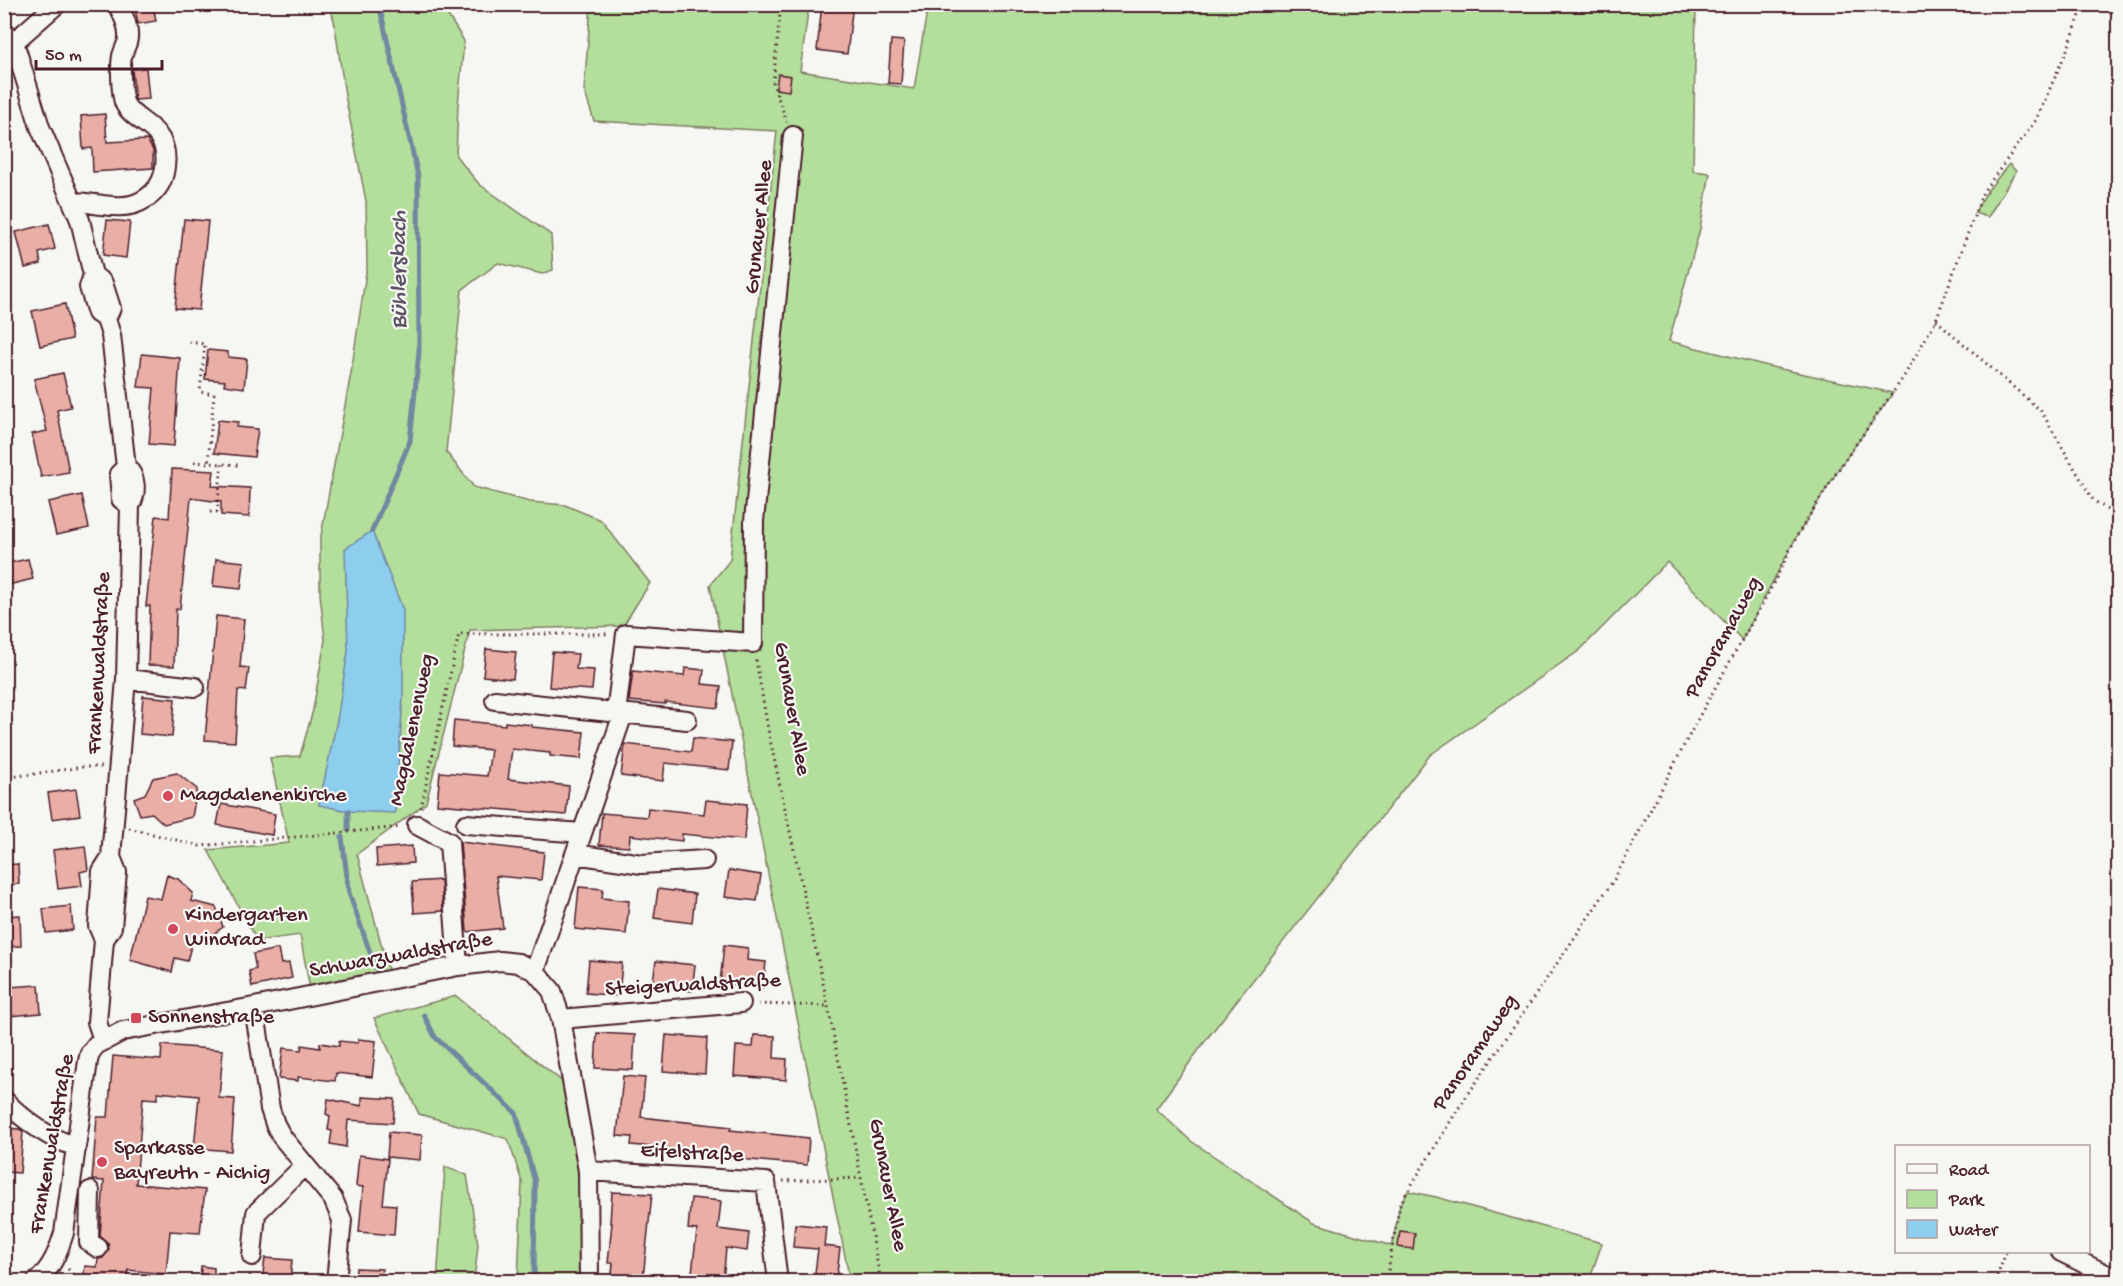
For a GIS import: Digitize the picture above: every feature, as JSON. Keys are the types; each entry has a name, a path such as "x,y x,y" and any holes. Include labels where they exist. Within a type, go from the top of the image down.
{"street":[{"name":"Frankenwaldstraße","path":"36,1281 44,1275 57,1257 64,1233 90,1053 103,1040 97,1022 104,940 112,927 117,872 111,857 126,679 130,506 135,496 133,473 126,466 111,335 106,320 111,308 103,284 93,275 74,202 40,127 9,37 57,4"},
{"path":"74,202 91,202 116,207 140,202 155,192 163,179 166,163 164,142 124,103 121,65 122,55 128,41 127,24 117,4"},
{"name":"Grunauer Allee","path":"753,643 754,521 793,136"},
{"path":"589,1281 588,1172 561,1019 552,991 535,971 582,833 619,713 626,634 753,643"},
{"path":"126,679 195,687"},
{"path":"495,700 687,720"},
{"path":"466,824 582,833"},
{"path":"417,825 449,842 458,966"},
{"path":"574,855 642,864 704,860"},
{"name":"Schwarzwaldstraße","path":"103,1040 123,1031 458,966 500,961 518,963 535,971"},
{"name":"Steigerwaldstraße","path":"561,1019 741,1003"},
{"path":"254,1007 270,1109 275,1124 304,1166 333,1199 342,1220 336,1281"},
{"path":"4,1100 15,1111 58,1140 75,1146"},
{"path":"252,1256 256,1213 304,1166"},
{"name":"Eifelstraße","path":"588,1172 766,1182 778,1281"},
{"path":"70,1189 97,1192 89,1242 98,1248"},
{"path":"2065,1253 2118,1280"}],"path":[{"path":"781,4 772,84 793,136"},
{"name":"Panoramaweg","path":"1386,1281 1400,1204 1458,1109 1615,878 1798,534 1842,464 1903,378 1936,320 1983,192 2036,120 2070,43 2084,4"},
{"path":"1936,320 2041,411 2093,500 2118,517"},
{"path":"189,342 204,344 200,392 214,394 208,463"},
{"path":"194,462 238,465"},
{"path":"210,512 217,512 222,464"},
{"name":"Magdalenenweg","path":"115,824 200,846 417,825 459,634 626,634"},
{"name":"Grunauer Allee","path":"753,643 769,735 828,1006 882,1281"},
{"path":"4,778 82,767 119,767"},
{"name":"Steigerwaldstraße","path":"741,1003 828,1006"},
{"path":"766,1182 861,1178"},
{"path":"1995,1281 2005,1253"}],"green space":[{"path":"329,5 445,5 444,9 464,41 456,156 479,184 551,235 553,270 542,274 498,263 462,290 446,452 474,487 530,502 565,505 601,520 650,583 623,626 470,630 426,803 357,854 389,973 310,989 300,935 257,941 208,850 289,843 270,758 300,756 313,710 325,640 320,594 320,541 351,373 367,266 366,201 345,95 334,20"},
{"path":"591,5 809,5 800,71 914,89 928,5 1696,5 1693,171 1710,173 1700,229 1669,341 1776,368 1893,393 1842,464 1798,534 1742,640 1667,562 1580,650 1430,755 1209,1036 1156,1109 1191,1141 1314,1223 1392,1246 1400,1204 1408,1191 1602,1243 1589,1281 850,1281 710,585 730,560 777,131 594,121 584,90"},
{"path":"2009,164 2016,171 1988,217 1974,213 1988,190"},
{"path":"456,996 564,1083 580,1175 579,1281 518,1281 522,1182 508,1139 419,1114 374,1018"},
{"path":"445,1167 467,1175 478,1245 474,1281 437,1281"}],"water":[{"path":"372,531 403,610 403,698 395,813 348,811 319,805 337,720 348,651 345,549"}],"building":[{"path":"134,4 153,4 156,21 138,24"},
{"path":"822,4 853,4 847,54 817,50"},
{"path":"891,40 904,41 901,84 888,83"},
{"path":"146,68 149,99 135,100 132,69"},
{"path":"778,74 791,76 789,91 776,89"},
{"path":"105,114 107,142 147,140 153,150 153,168 93,172 92,148 83,149 81,116"},
{"path":"184,219 208,221 199,310 175,308"},
{"path":"107,220 130,222 126,258 103,255"},
{"path":"49,224 55,249 39,253 41,264 25,268 16,232"},
{"path":"65,304 72,339 40,346 32,311"},
{"path":"208,350 228,352 228,357 247,359 244,388 224,385 225,381 205,379"},
{"path":"142,354 180,358 174,446 149,444 154,388 138,387"},
{"path":"63,373 71,407 57,410 69,472 41,477 32,434 47,431 34,379"},
{"path":"218,420 238,422 237,427 258,429 254,457 214,453"},
{"path":"172,469 214,471 212,486 250,488 249,517 221,515 221,502 191,498 180,609 176,609 174,666 148,665 150,606 146,606 156,516 169,518"},
{"path":"82,495 89,528 56,535 48,502"},
{"path":"28,559 33,579 8,585 4,564"},
{"path":"216,559 244,562 241,589 213,586"},
{"path":"216,616 244,619 240,667 249,668 246,691 238,690 235,742 205,740"},
{"path":"486,649 516,652 513,679 483,676"},
{"path":"552,652 578,654 576,669 594,670 592,690 549,687"},
{"path":"685,668 704,670 702,684 721,686 718,708 665,702 665,704 629,701 633,671 684,676"},
{"path":"143,696 175,699 172,737 140,734"},
{"path":"454,720 505,725 505,722 584,732 581,759 512,749 508,779 569,786 566,815 437,804 440,772 487,776 491,750 452,746"},
{"path":"693,738 732,742 729,770 665,763 663,781 621,776 625,744 691,752"},
{"name":"Magdalenenkirche","path":"177,773 197,789 192,817 164,824 152,813 140,815 134,798 145,794 153,778"},
{"path":"76,789 80,815 52,819 48,793"},
{"path":"706,800 747,804 744,840 682,834 682,841 630,835 629,847 599,845 602,813 647,817 648,808 704,814"},
{"path":"221,804 275,814 272,835 217,825"},
{"path":"460,842 544,852 541,880 496,876 503,928 467,932"},
{"path":"85,846 88,870 80,872 82,886 58,889 53,850"},
{"path":"412,846 413,863 377,866 376,849"},
{"path":"18,864 19,884 4,885 4,865"},
{"path":"729,870 761,875 757,901 725,897"},
{"path":"167,875 178,879 193,893 191,901 216,907 223,927 208,938 194,935 187,961 175,958 172,972 130,960 145,896 161,899"},
{"path":"441,880 443,911 414,913 412,882"},
{"path":"579,887 603,889 602,898 629,901 626,934 575,929"},
{"path":"658,889 695,894 692,923 654,918"},
{"path":"71,906 73,930 46,933 43,909"},
{"path":"20,915 21,946 4,947 4,916"},
{"path":"724,945 748,948 747,960 766,962 763,988 720,983"},
{"path":"278,949 281,964 289,963 292,978 252,987 249,971 256,969 253,954"},
{"path":"589,960 622,963 619,996 586,993"},
{"path":"656,961 695,965 692,991 652,987"},
{"path":"39,985 41,1013 10,1016 8,987"},
{"path":"597,1033 635,1035 633,1070 595,1068"},
{"path":"666,1035 707,1038 705,1074 663,1071"},
{"path":"754,1035 775,1036 774,1058 787,1059 786,1080 734,1076 736,1046 753,1047"},
{"path":"358,1039 376,1041 372,1077 336,1073 335,1081 298,1077 298,1081 279,1079 283,1048 301,1050 302,1045 320,1048 320,1043 339,1046 339,1041 358,1043"},
{"path":"162,1045 223,1050 219,1098 235,1099 231,1151 194,1148 199,1096 158,1092 158,1099 143,1098 136,1184 205,1190 200,1233 170,1231 166,1274 128,1270 127,1281 83,1281 85,1266 97,1267 98,1259 103,1258 109,1249 108,1243 100,1236 104,1181 92,1180 97,1117 108,1117 113,1056 161,1060"},
{"path":"623,1076 645,1078 641,1117 731,1127 730,1130 809,1138 807,1165 728,1158 728,1154 631,1145 632,1137 617,1136"},
{"path":"362,1097 395,1099 393,1123 348,1120 346,1147 330,1144 332,1131 328,1130 330,1116 326,1114 328,1099 362,1106"},
{"path":"4,1128 23,1131 20,1173 4,1172"},
{"path":"389,1132 422,1135 420,1160 387,1157"},
{"path":"359,1155 388,1159 383,1204 396,1205 394,1235 359,1232 363,1187 356,1186"},
{"path":"612,1192 652,1194 643,1278 612,1275 613,1263 608,1263"},
{"path":"691,1198 721,1201 718,1229 749,1233 747,1251 726,1248 723,1281 691,1281 697,1230 688,1229"},
{"path":"795,1224 826,1227 824,1246 840,1248 836,1281 814,1281 818,1249 793,1247"},
{"path":"1400,1231 1415,1233 1413,1249 1398,1247"},
{"path":"265,1258 292,1260 290,1281 262,1281"},
{"path":"201,1266 214,1268 214,1281 200,1281"},
{"path":"356,1268 382,1269 381,1281 355,1281"}],"waterway":[{"name":"Bühlersbach","path":"372,531 410,441 419,352 418,176 379,4"},
{"name":"Bühlersbach","path":"348,811 348,830"},
{"name":"Bühlersbach","path":"342,837 349,893 376,969"},
{"name":"Bühlersbach","path":"424,1015 435,1037 516,1113 535,1182 534,1282"}],"place":[{"name":"Magdalenenkirche","path":"168,796"},
{"name":"Kindergarten Windrad","path":"173,929"},
{"name":"Sonnenstraße","path":"136,1018"},
{"name":"Sparkasse Bayreuth - Aichig","path":"102,1162"}]}
